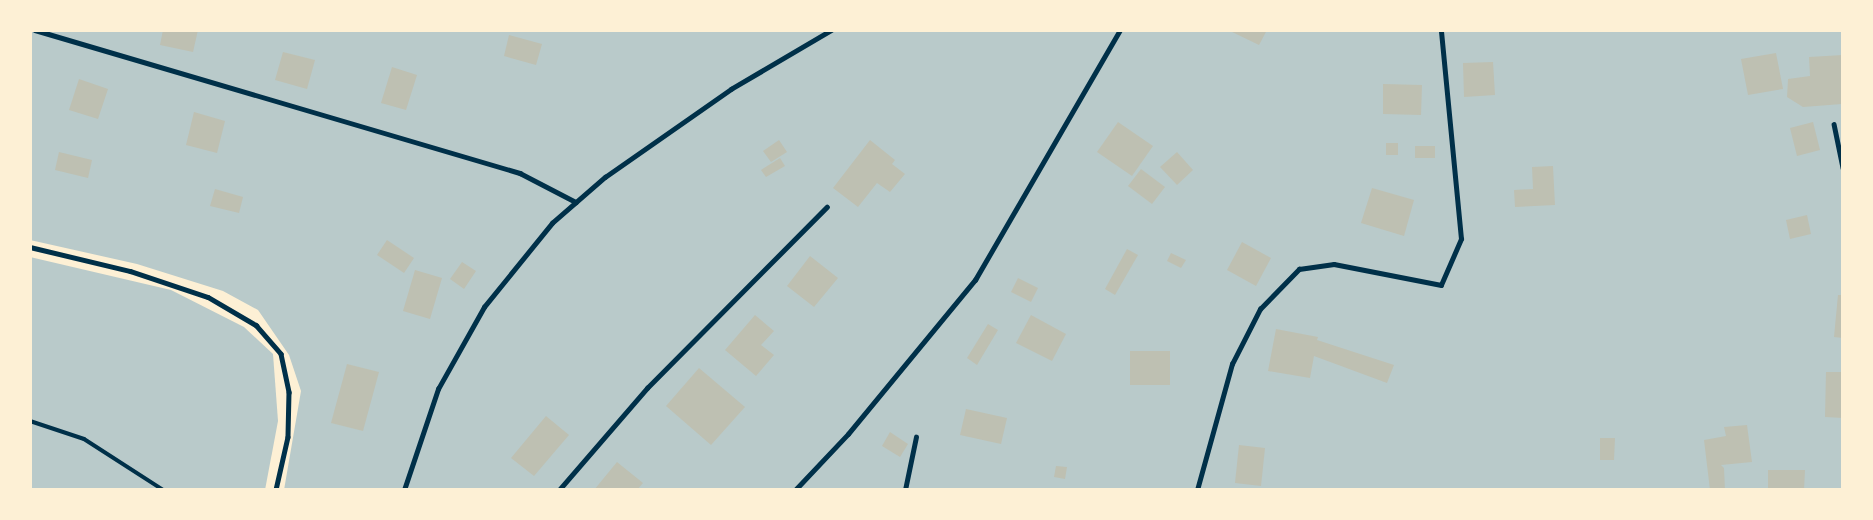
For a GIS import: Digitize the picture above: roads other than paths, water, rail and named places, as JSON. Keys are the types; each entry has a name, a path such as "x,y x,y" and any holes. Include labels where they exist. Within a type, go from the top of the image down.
{"lane":[{"path":"34,30 508,169 576,202"},
{"path":"404,490 438,389 484,308 552,223 576,202 731,89 831,30"},
{"path":"795,490 848,434 975,280 1120,30"},
{"path":"1197,490 1232,364 1260,309 1299,269 1334,264 1442,285 1461,239 1441,30"},
{"path":"1834,124 1843,168"},
{"path":"559,490 647,388 827,207"},
{"path":"30,247 130,271 208,297 256,325 281,354 290,392 288,437 276,490"},
{"path":"905,490 916,436"}]}
